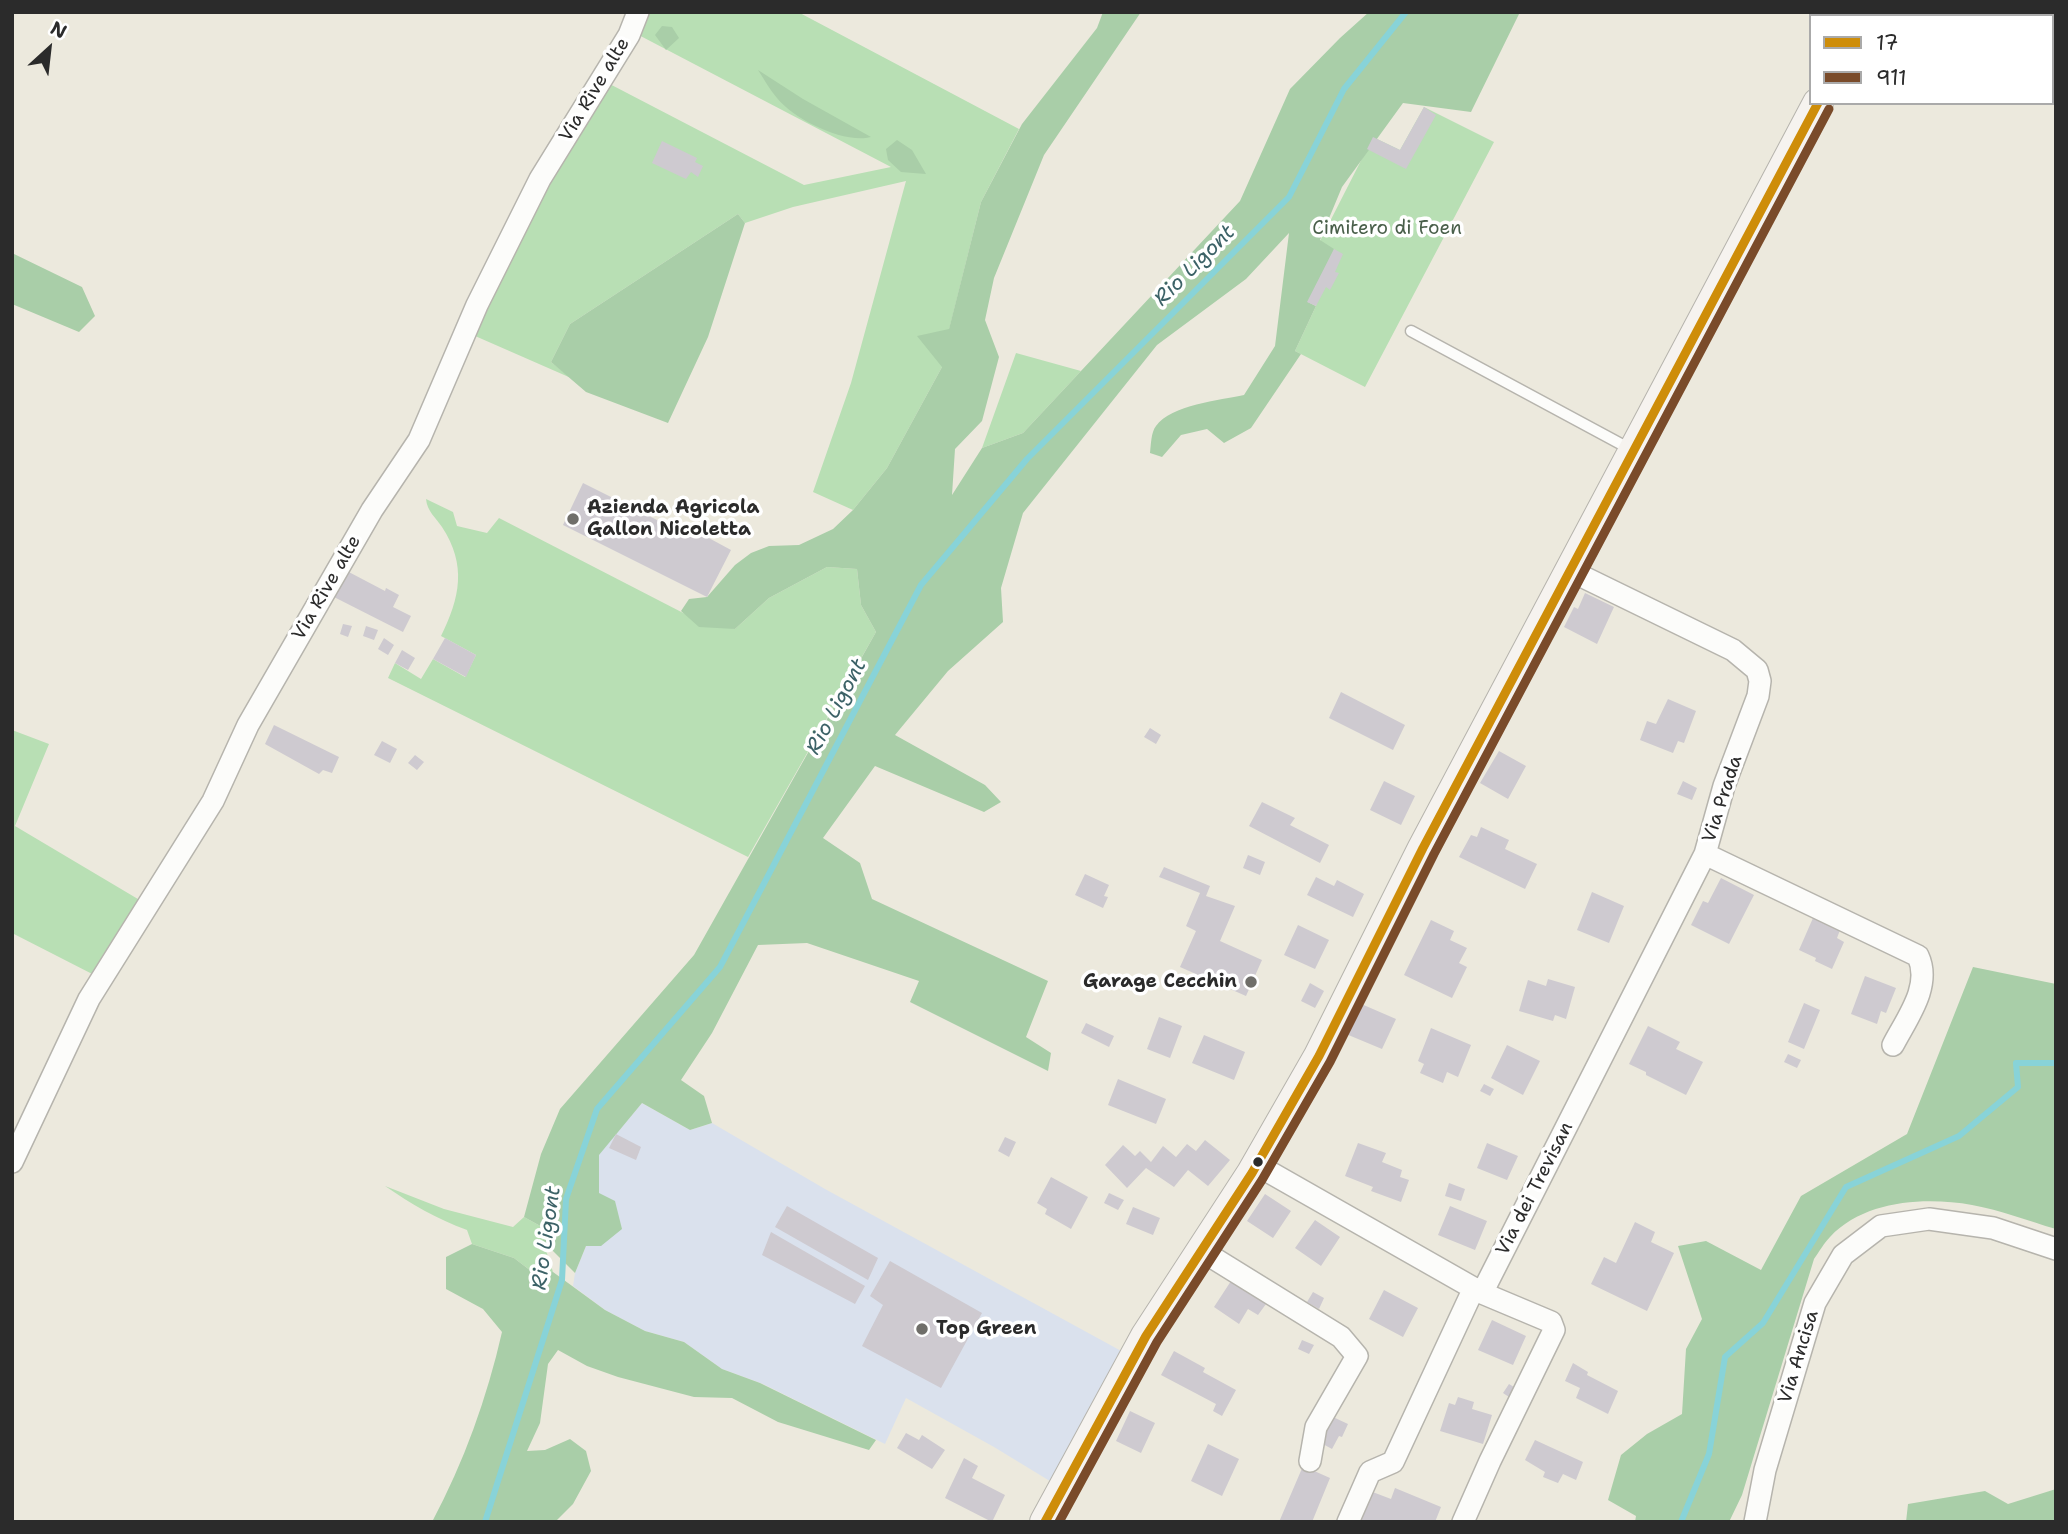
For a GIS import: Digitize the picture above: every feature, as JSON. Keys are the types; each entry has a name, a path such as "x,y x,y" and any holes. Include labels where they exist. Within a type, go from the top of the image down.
{"main road":[{"path":"1045,1522 1146,1336 1257,1165 1319,1056 1423,848 1817,105"}],"street":[{"name":"Via Rive alte","path":"12,1163 89,999 213,802 248,725 372,510 419,440 477,305 540,179 629,35 638,12"},
{"name":"Via Prada","path":"1569,570 1732,650 1757,670 1758,696 1724,786 1705,854 1918,956 1922,966 1923,983 1893,1045"},
{"name":"Via dei Trevisan","path":"1348,1522 1370,1472 1393,1462 1478,1291 1705,854"},
{"path":"1257,1165 1478,1291 1551,1322 1554,1330 1463,1522"},
{"name":"Via Ancisa","path":"1755,1522 1765,1470 1815,1303 1843,1255 1881,1226 1928,1219 1993,1228 2056,1249"},
{"path":"1202,1251 1341,1337 1357,1356 1315,1427 1310,1461"}],"lane":[{"path":"1411,331 1635,452"}],"shaded area":[{"path":"642,1103 690,1130 712,1123 825,1189 1134,1358 1063,1489 906,1398 885,1444 763,1384 722,1369 684,1342 645,1331 605,1310 573,1286 599,1194 598,1155"}],"green space":[{"path":"638,12 798,12 1019,129 981,202 942,367 887,468 853,510 813,492 851,383 906,181 793,207 745,223 738,214 570,324 551,362 571,378 466,332 602,80 804,185 891,167 631,31"},
{"path":"1103,12 1141,12 1044,155 994,278 985,320 999,357 982,421 955,449 952,495 982,448 1023,433 1240,201 1290,89 1369,12 1520,12 1471,112 1403,103 1342,187 1320,240 1334,249 1308,302 1316,306 1295,351 1301,354 1251,428 1224,443 1207,429 1181,435 1162,457 1150,453 1153,432 1163,419 1184,408 1244,395 1275,346 1289,233 1246,279 1157,345 1023,513 1001,588 1003,622 948,671 895,735 985,785 1001,802 984,812 875,766 823,838 860,863 872,899 1048,981 1026,1037 1051,1053 1048,1071 910,1002 919,981 807,943 758,945 712,1033 681,1080 704,1096 712,1123 690,1130 642,1103 599,1155 599,1193 615,1201 622,1229 601,1246 586,1246 575,1273 543,1241 544,1228 524,1217 541,1154 560,1109 694,955 876,632 861,605 857,569 827,567 769,598 735,629 699,627 681,611 689,599 707,597 735,565 751,553 769,546 799,545 833,529 853,510 887,468 942,367 917,336 949,329 981,202 1022,124 1097,28"},
{"path":"662,26 672,27 679,38 666,50 655,35"},
{"path":"758,70 871,137 834,134 808,122 777,98"},
{"name":"Cimitero di Foen","path":"1424,107 1494,142 1365,387 1295,351 1316,306 1320,241 1373,137 1400,150"},
{"path":"897,140 912,150 926,174 901,172 888,160 886,149"},
{"path":"738,214 745,223 708,337 668,423 586,392 551,362 570,324"},
{"path":"12,253 82,287 95,316 79,332 12,304"},
{"path":"1016,353 1081,371 1023,433 982,448"},
{"path":"426,499 453,512 457,526 487,533 499,518 691,617 735,629 769,598 827,567 857,569 861,605 876,632 748,857 388,678 395,663 421,679 433,659 465,677 476,655 441,636 453,608 458,568 450,541 430,511"},
{"path":"12,730 49,744 15,826 148,905 102,979 12,933"},
{"path":"1973,967 2056,984 2056,1229 1983,1207 1935,1201 1896,1204 1860,1215 1844,1225 1828,1239 1814,1259 1742,1495 1729,1522 1635,1522 1636,1516 1608,1500 1621,1455 1647,1434 1682,1414 1686,1349 1702,1319 1678,1246 1706,1241 1761,1270 1801,1196 1907,1134"},
{"path":"385,1186 444,1209 513,1227 524,1217 544,1228 543,1241 553,1272 535,1274 514,1258 472,1244 467,1230 424,1211"},
{"path":"472,1244 514,1258 535,1274 553,1272 605,1310 645,1331 684,1342 722,1369 760,1383 876,1440 869,1450 778,1422 732,1398 694,1397 618,1377 587,1366 558,1350 548,1364 540,1423 527,1451 545,1450 570,1439 586,1451 591,1471 573,1504 555,1522 432,1522 473,1429 502,1332 483,1309 446,1289 446,1257"},
{"path":"2056,1489 2056,1522 1906,1522 1908,1504 1985,1491 2008,1504"}],"building":[{"path":"1424,107 1436,115 1406,169 1367,149 1373,137 1400,150"},
{"path":"662,141 697,158 695,162 703,166 698,177 691,172 686,179 652,163"},
{"path":"1334,249 1343,254 1335,272 1339,273 1330,290 1326,287 1316,306 1307,302"},
{"path":"583,483 691,537 694,530 731,550 707,597 563,525"},
{"path":"345,570 385,591 386,588 399,595 393,607 411,616 403,632 332,596"},
{"path":"1585,593 1614,607 1597,644 1564,627 1574,607 1578,609"},
{"path":"343,624 352,626 348,637 340,634"},
{"path":"366,626 378,630 374,640 363,636"},
{"path":"384,638 394,645 388,655 378,649"},
{"path":"445,638 476,655 466,677 433,659"},
{"path":"402,650 415,658 408,670 395,663"},
{"path":"1341,692 1405,725 1393,750 1329,718"},
{"path":"1668,699 1696,711 1684,743 1678,741 1673,753 1640,740 1647,721 1656,724"},
{"path":"274,725 339,757 332,773 323,770 319,774 265,744"},
{"path":"1150,728 1161,735 1156,744 1144,737"},
{"path":"382,741 397,749 390,763 374,755"},
{"path":"1499,751 1526,766 1508,799 1480,783"},
{"path":"415,755 424,762 417,770 408,763"},
{"path":"1384,781 1415,796 1401,825 1370,810"},
{"path":"1683,781 1697,788 1692,800 1677,794"},
{"path":"1262,802 1295,818 1290,825 1329,845 1320,863 1249,826"},
{"path":"1481,827 1509,840 1505,849 1537,864 1525,889 1459,857 1471,835 1477,837"},
{"path":"1248,855 1265,862 1260,875 1243,868"},
{"path":"1164,867 1210,886 1206,896 1235,906 1220,941 1262,960 1246,996 1180,967 1196,931 1186,926 1200,893 1159,877"},
{"path":"1085,874 1109,885 1103,908 1075,895"},
{"path":"1316,877 1334,886 1337,880 1364,894 1353,917 1307,895"},
{"path":"1721,878 1754,895 1729,944 1691,925 1703,901 1708,903"},
{"path":"1592,892 1624,906 1609,943 1577,930"},
{"path":"1813,918 1840,930 1837,938 1844,942 1832,969 1799,950"},
{"path":"1431,920 1454,931 1450,940 1467,948 1459,963 1467,967 1452,998 1404,975"},
{"path":"1298,925 1329,940 1315,969 1284,955"},
{"path":"1865,976 1896,988 1886,1013 1881,1011 1877,1024 1851,1014"},
{"path":"1548,979 1575,987 1566,1019 1555,1015 1553,1021 1519,1011 1528,980 1546,986"},
{"path":"1310,983 1324,991 1315,1008 1301,1001"},
{"path":"1359,1003 1396,1019 1382,1049 1346,1034"},
{"path":"1804,1003 1820,1010 1804,1049 1788,1042"},
{"path":"1159,1017 1182,1026 1170,1058 1147,1049"},
{"path":"1086,1023 1114,1036 1109,1047 1081,1033"},
{"path":"1648,1026 1680,1042 1676,1049 1703,1062 1686,1095 1629,1064"},
{"path":"1431,1028 1471,1045 1458,1077 1447,1072 1443,1083 1420,1073 1424,1064 1418,1061"},
{"path":"1204,1035 1245,1052 1234,1080 1192,1063"},
{"path":"1507,1045 1540,1061 1523,1095 1491,1078"},
{"path":"1788,1054 1801,1060 1797,1068 1784,1062"},
{"path":"1118,1079 1166,1099 1156,1124 1108,1105"},
{"path":"1484,1084 1494,1089 1490,1096 1480,1091"},
{"path":"616,1134 641,1147 636,1160 609,1148"},
{"path":"1005,1137 1016,1142 1009,1157 998,1151"},
{"path":"1205,1140 1230,1160 1208,1186 1188,1170 1174,1187 1146,1168 1127,1188 1105,1165 1123,1145 1135,1156 1140,1151 1151,1162 1163,1146 1176,1157 1187,1144 1196,1151"},
{"path":"1358,1143 1386,1153 1382,1162 1402,1170 1400,1177 1409,1180 1401,1202 1371,1191 1373,1187 1345,1176"},
{"path":"1487,1143 1518,1156 1507,1180 1477,1168"},
{"path":"1051,1177 1088,1197 1071,1229 1045,1214 1047,1209 1037,1203"},
{"path":"1449,1183 1465,1189 1461,1201 1445,1196"},
{"path":"1109,1193 1124,1200 1118,1210 1104,1203"},
{"path":"1265,1194 1291,1211 1273,1238 1247,1221"},
{"path":"787,1206 878,1258 868,1280 775,1227"},
{"path":"1450,1206 1487,1221 1475,1250 1438,1235"},
{"path":"1133,1207 1160,1218 1153,1235 1126,1224"},
{"path":"1315,1220 1340,1237 1321,1266 1295,1248"},
{"path":"1635,1222 1655,1232 1651,1242 1674,1253 1647,1311 1591,1284 1604,1257 1616,1263"},
{"path":"771,1232 865,1286 855,1304 762,1255"},
{"name":"Top Green","path":"890,1261 982,1313 941,1388 862,1346 883,1305 870,1296"},
{"path":"1231,1281 1266,1304 1258,1315 1248,1309 1239,1324 1214,1307"},
{"path":"1384,1290 1418,1308 1403,1337 1369,1319"},
{"path":"1313,1292 1324,1298 1319,1309 1307,1302"},
{"path":"1492,1320 1526,1336 1513,1365 1478,1350"},
{"path":"1302,1340 1314,1345 1309,1354 1298,1349"},
{"path":"1174,1351 1205,1368 1203,1372 1236,1390 1222,1416 1213,1411 1216,1404 1161,1375"},
{"path":"1573,1363 1588,1372 1587,1375 1618,1391 1608,1414 1576,1398 1580,1388 1565,1381"},
{"path":"1509,1384 1519,1390 1512,1399 1503,1393"},
{"path":"1458,1397 1474,1402 1472,1409 1492,1415 1483,1444 1440,1431 1449,1403 1455,1405"},
{"path":"1130,1411 1155,1423 1141,1453 1116,1441"},
{"path":"1333,1417 1348,1424 1332,1449 1321,1443"},
{"path":"906,1433 919,1440 922,1435 945,1450 932,1469 897,1448"},
{"path":"1535,1440 1583,1462 1576,1480 1563,1474 1558,1483 1543,1477 1545,1472 1525,1460"},
{"path":"1208,1444 1239,1459 1222,1496 1191,1481"},
{"path":"964,1458 978,1466 972,1478 1005,1495 992,1522 945,1498"},
{"path":"1303,1466 1330,1478 1312,1522 1279,1522"},
{"path":"1395,1488 1441,1507 1435,1522 1357,1522 1370,1491 1391,1499"}],"waterway":[{"name":"Rio Ligont","path":"485,1522 562,1280 566,1199 597,1109 720,967 921,585 1027,459 1289,197 1344,89 1406,12"},
{"path":"1681,1522 1709,1454 1725,1357 1763,1323 1846,1187 1959,1136 2018,1087 2016,1063 2056,1063"}],"transit line":[{"name":"17","path":"1045,1522 1146,1336 1252,1173 1319,1056 1423,848 1817,105"},
{"name":"911","path":"1059,1522 1157,1342 1262,1180 1330,1062 1434,854 1829,109"}],"place":[{"name":"Azienda Agricola Gallon Nicoletta","path":"573,519"},
{"name":"Garage Cecchin","path":"1251,982"},
{"name":"Top Green","path":"922,1329"}]}
